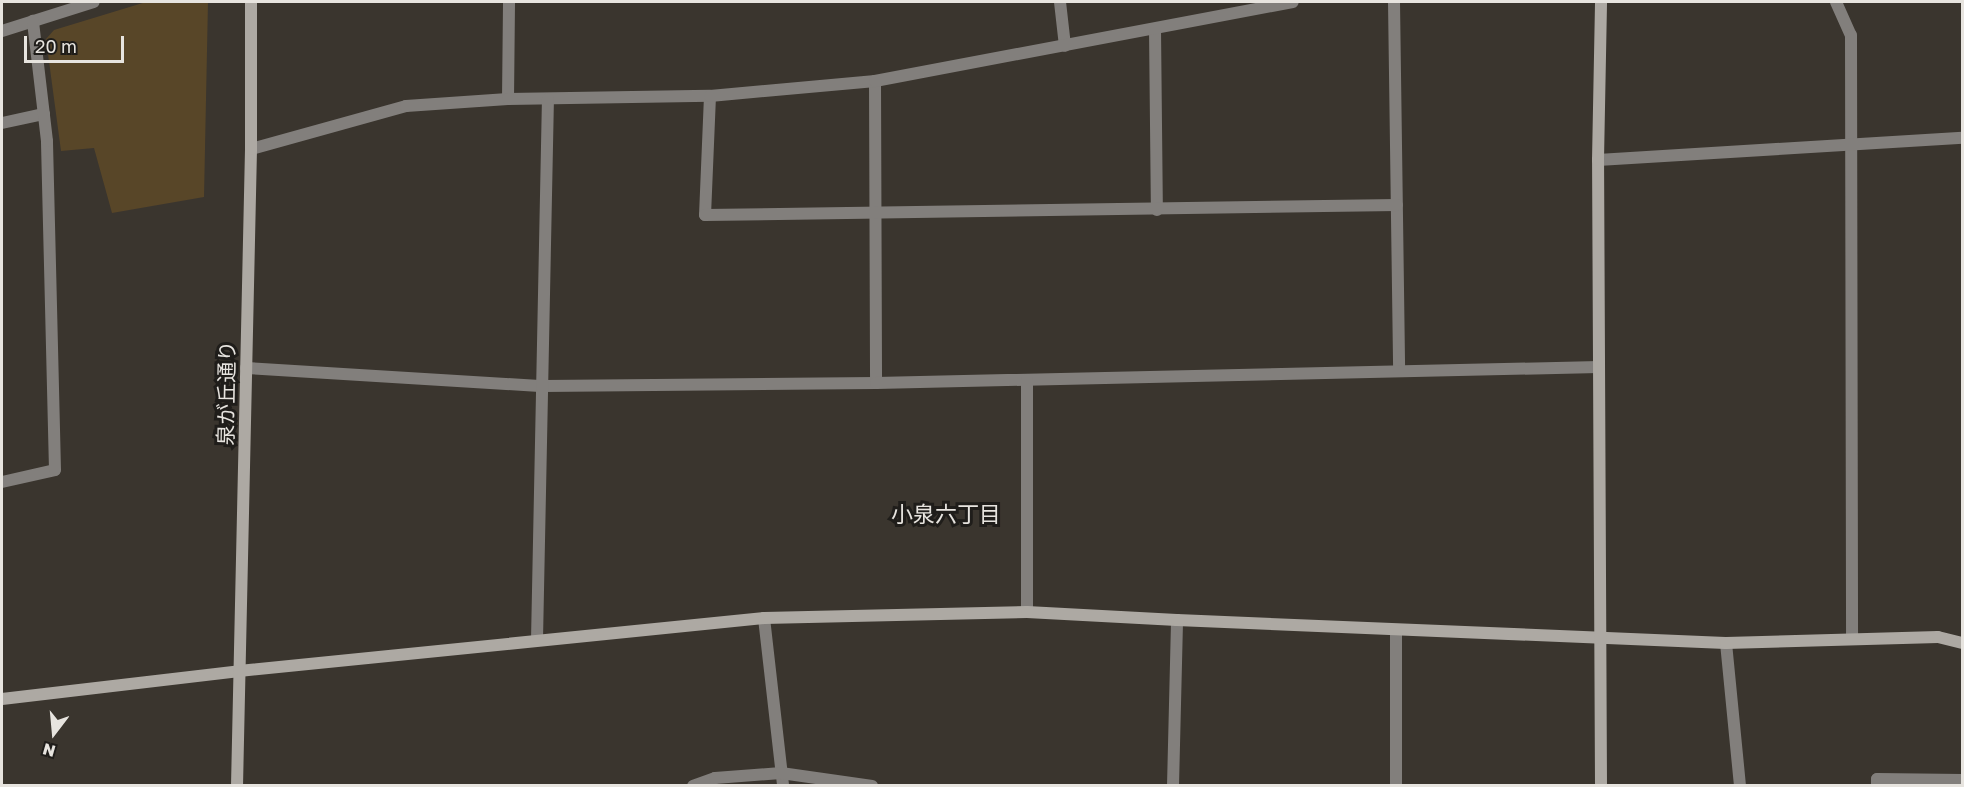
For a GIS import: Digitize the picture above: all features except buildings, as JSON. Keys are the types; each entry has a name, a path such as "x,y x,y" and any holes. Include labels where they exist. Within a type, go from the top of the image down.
{"street":[{"path":"2,31 94,2"},
{"name":"泉が丘通り","path":"237,786 251,149 251,2"},
{"path":"508,99 509,2"},
{"path":"1060,2 1065,46"},
{"path":"251,149 406,106 508,99 710,96 874,81 1293,2"},
{"path":"1394,2 1399,371"},
{"path":"1601,2 1598,160 1601,786"},
{"path":"1836,2 1851,35 1853,145 1852,637"},
{"path":"2,482 55,470 47,141 33,21"},
{"path":"1155,29 1156,210"},
{"path":"874,81 877,213 876,383"},
{"path":"710,96 705,215 1397,205"},
{"path":"537,639 548,99"},
{"path":"2,123 44,114"},
{"path":"1598,160 1962,138"},
{"path":"246,368 543,386 876,383 1599,367"},
{"path":"1027,380 1027,612"},
{"path":"2,699 537,639 764,618 1027,612 1177,621 1726,643 1852,637 1938,637 1962,643"},
{"path":"764,618 782,779"},
{"path":"1173,786 1177,621"},
{"path":"1396,630 1396,786"},
{"path":"1726,643 1740,786"},
{"path":"693,786 715,778 782,779 872,786"},
{"path":"1877,786 1877,779 1962,780"}],"shaded area":[{"path":"146,2 208,2 204,197 112,213 94,148 61,151 46,39 54,30"}],"district":[{"name":"小泉六丁目","path":"946,514"}]}
